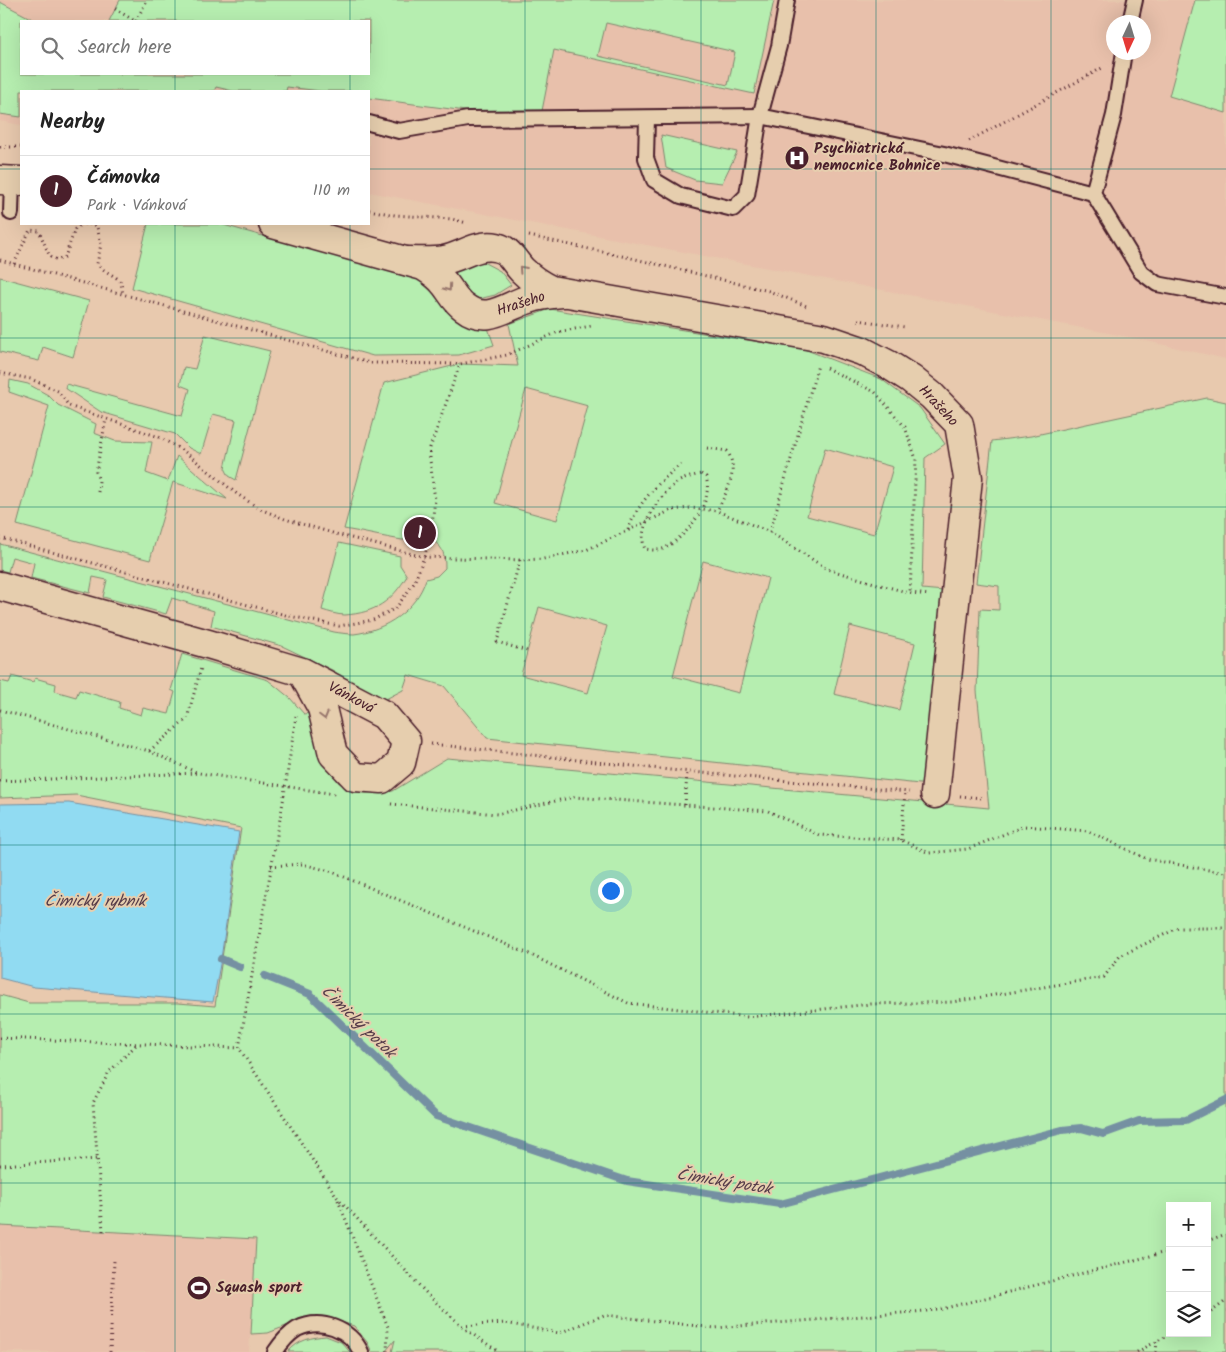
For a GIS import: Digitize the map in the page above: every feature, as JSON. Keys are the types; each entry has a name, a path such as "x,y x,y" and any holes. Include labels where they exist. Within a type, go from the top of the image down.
{"street":[{"name":"Hrašeho","path":"277,225 409,260 426,262 444,260 478,247 495,247 504,250 523,271 540,285 563,293 824,338 862,351 889,365 911,379 932,396 959,424 968,478 935,794"},
{"name":"Hrašeho","path":"409,260 436,274 457,301 465,308 486,315 497,313 530,298 563,293"},
{"name":"Vánková","path":"0,586 302,672 384,716 406,741 401,763 382,779 355,776 333,754 322,708 302,672"}],"lane":[{"path":"647,118 646,158 654,180 681,196 733,209 747,195 760,116 779,46 787,0"},
{"path":"1132,15 1135,0"},
{"path":"1093,193 1114,115 1122,60"},
{"path":"370,123 399,131 468,119 760,116 944,154 1093,193 1141,272 1157,284 1226,297"},
{"path":"11,180 11,213"},
{"path":"275,1352 284,1339 297,1329 313,1325 330,1326 345,1332 357,1344 361,1352"}],"path":[{"path":"136,20 147,0"},
{"path":"115,9 133,20"},
{"path":"944,154 1112,60"},
{"path":"0,147 20,147"},
{"path":"370,210 395,215 452,219 471,223"},
{"path":"14,264 30,230 39,231 50,257 58,260 65,257 75,229 81,225"},
{"path":"87,225 98,227 101,244 97,264 103,271 120,282 123,294"},
{"path":"527,235 769,291 813,308"},
{"path":"0,260 370,363 460,364 507,355 558,332 590,326 599,327"},
{"path":"849,318 905,327"},
{"path":"0,374 31,379 58,391 69,406 159,437 185,452 237,494 260,509 302,524 424,557 543,559 586,550 672,510 702,509 717,511 770,532 827,569 910,593 916,458 905,427 875,392 818,365 808,363"},
{"path":"0,538 289,616 340,626 373,620 396,608 414,583 424,557 430,538 435,500 430,448 460,364"},
{"path":"770,532 818,365"},
{"path":"98,492 99,481 96,472 106,419"},
{"path":"707,448 727,451 732,457 732,472 728,488 717,511"},
{"path":"628,530 633,515 658,483 681,464"},
{"path":"700,474 706,477 709,486 708,496 702,509 687,531 664,548 645,549 642,543 646,522 657,504 675,483 700,474"},
{"path":"520,560 497,642 527,651"},
{"path":"149,751 187,718 208,644"},
{"path":"302,672 286,786 239,1048 337,1197 430,1297 462,1326 499,1352"},
{"path":"0,710 149,751 199,774"},
{"path":"406,741 687,772 982,798"},
{"path":"685,805 687,772"},
{"path":"0,781 199,774 343,796"},
{"path":"901,840 905,792"},
{"path":"382,802 496,814 574,797 768,811 819,835 901,840 929,853 968,850 1024,826 1088,831 1147,859 1226,873"},
{"path":"271,866 302,864 330,871 529,954 628,1003 748,1017 871,1004 952,1002 1104,977 1120,956 1178,928 1226,928"},
{"path":"1,1040 239,1048"},
{"path":"103,1231 94,1103 109,1072 137,1044"},
{"path":"0,1165 97,1159"},
{"path":"337,1197 388,1327 387,1352"},
{"path":"1211,1240 1226,1234"},
{"path":"462,1326 505,1323 559,1333 604,1315 715,1328 938,1310 1166,1252"},
{"path":"110,1352 114,1261"},
{"path":"1211,1312 1226,1301"},
{"path":"1137,1352 1166,1336"},
{"path":"1156,1352 1157,1341"}],"shaded area":[{"name":"Psychiatrická nemocnice Bohnice","path":"0,0 1226,0 1226,359 1129,337 370,192 370,90 20,90 20,125 0,121"},
{"path":"0,1226 256,1239 249,1352 0,1352"}],"green space":[{"path":"120,0 774,0 754,94 554,50 540,121 370,98 370,90 312,90 287,87 286,90 229,90 216,87 214,90 20,90 20,117 0,114 0,2 34,20 20,20 20,75 370,75 370,20 110,20","holes":["606,23 735,52 728,85 598,56"]},
{"path":"1195,0 1226,0 1226,113 1169,96"},
{"path":"661,135 737,152 722,183 695,180 666,168"},
{"path":"148,225 224,225 419,280 450,309 487,325 494,345 459,355 373,356 132,288"},
{"path":"483,262 500,271 511,285 495,295 479,299 461,291 450,273 468,265"},
{"path":"0,277 89,301 73,357 43,347 39,361 0,352"},
{"path":"550,309 804,349 881,379 920,408 945,444 925,458 922,589 955,592 929,785 487,738 444,686 408,675 403,690 382,701 332,670 282,646 211,626 214,611 172,598 166,614 103,597 107,580 93,577 90,593 31,578 34,563 12,557 8,572 0,570 0,544 334,632 354,634 366,632 388,623 407,609 415,600 426,579 437,576 445,568 445,564 442,549 433,541 421,539 402,540 344,529 384,383 460,364 518,366 509,324","holes":["526,389 588,406 557,520 495,503","825,448 893,467 874,534 807,516","703,561 768,578 739,693 673,676","539,607 607,626 588,693 521,675","850,626 915,643 899,710 834,694"]},
{"path":"205,335 270,351 236,480 229,476 225,468 236,420 213,414 201,454 189,448 175,434 101,412 65,388 66,384 182,416 190,389 180,385 184,367 195,369"},
{"path":"10,380 28,384 48,395 58,405 96,424 94,433 115,441 152,442 146,473 168,481 177,456 227,499 173,482 150,560 17,525 49,406 9,392"},
{"path":"1207,398 1226,402 1226,1352 392,1352 395,1340 385,1352 372,1352 367,1342 354,1326 329,1318 312,1316 268,1333 251,1334 256,1239 0,1226 0,995 29,1003 178,1003 215,1006 241,828 76,795 0,798 0,681 9,683 12,676 33,682 35,678 56,684 55,691 76,697 79,690 120,702 119,708 141,715 143,708 169,714 175,692 171,690 182,654 268,680 290,698 304,714 310,713 338,782 353,792 393,791 447,758 989,808 977,691 980,609 999,610 999,586 976,583 992,441 1031,436"},
{"path":"339,543 400,556 400,565 407,576 389,599 365,612 345,615 322,610"},
{"path":"326,1336 341,1342 350,1352 288,1352 306,1340"}],"water":[{"name":"Čimický rybník","path":"69,803 239,832 213,1002 34,987 0,978 0,804"}],"waterway":[{"name":"Čimický potok","path":"221,959 240,967"},
{"name":"Čimický potok","path":"265,976 310,994 436,1116 627,1181 780,1204 1062,1130 1081,1128 1103,1134 1139,1121 1186,1120 1226,1100"}],"place":[{"name":"Psychiatrická nemocnice Bohnice","path":"797,158"},
{"name":"Čámovka","path":"420,533"},
{"name":"Squash sport","path":"199,1288"}]}
